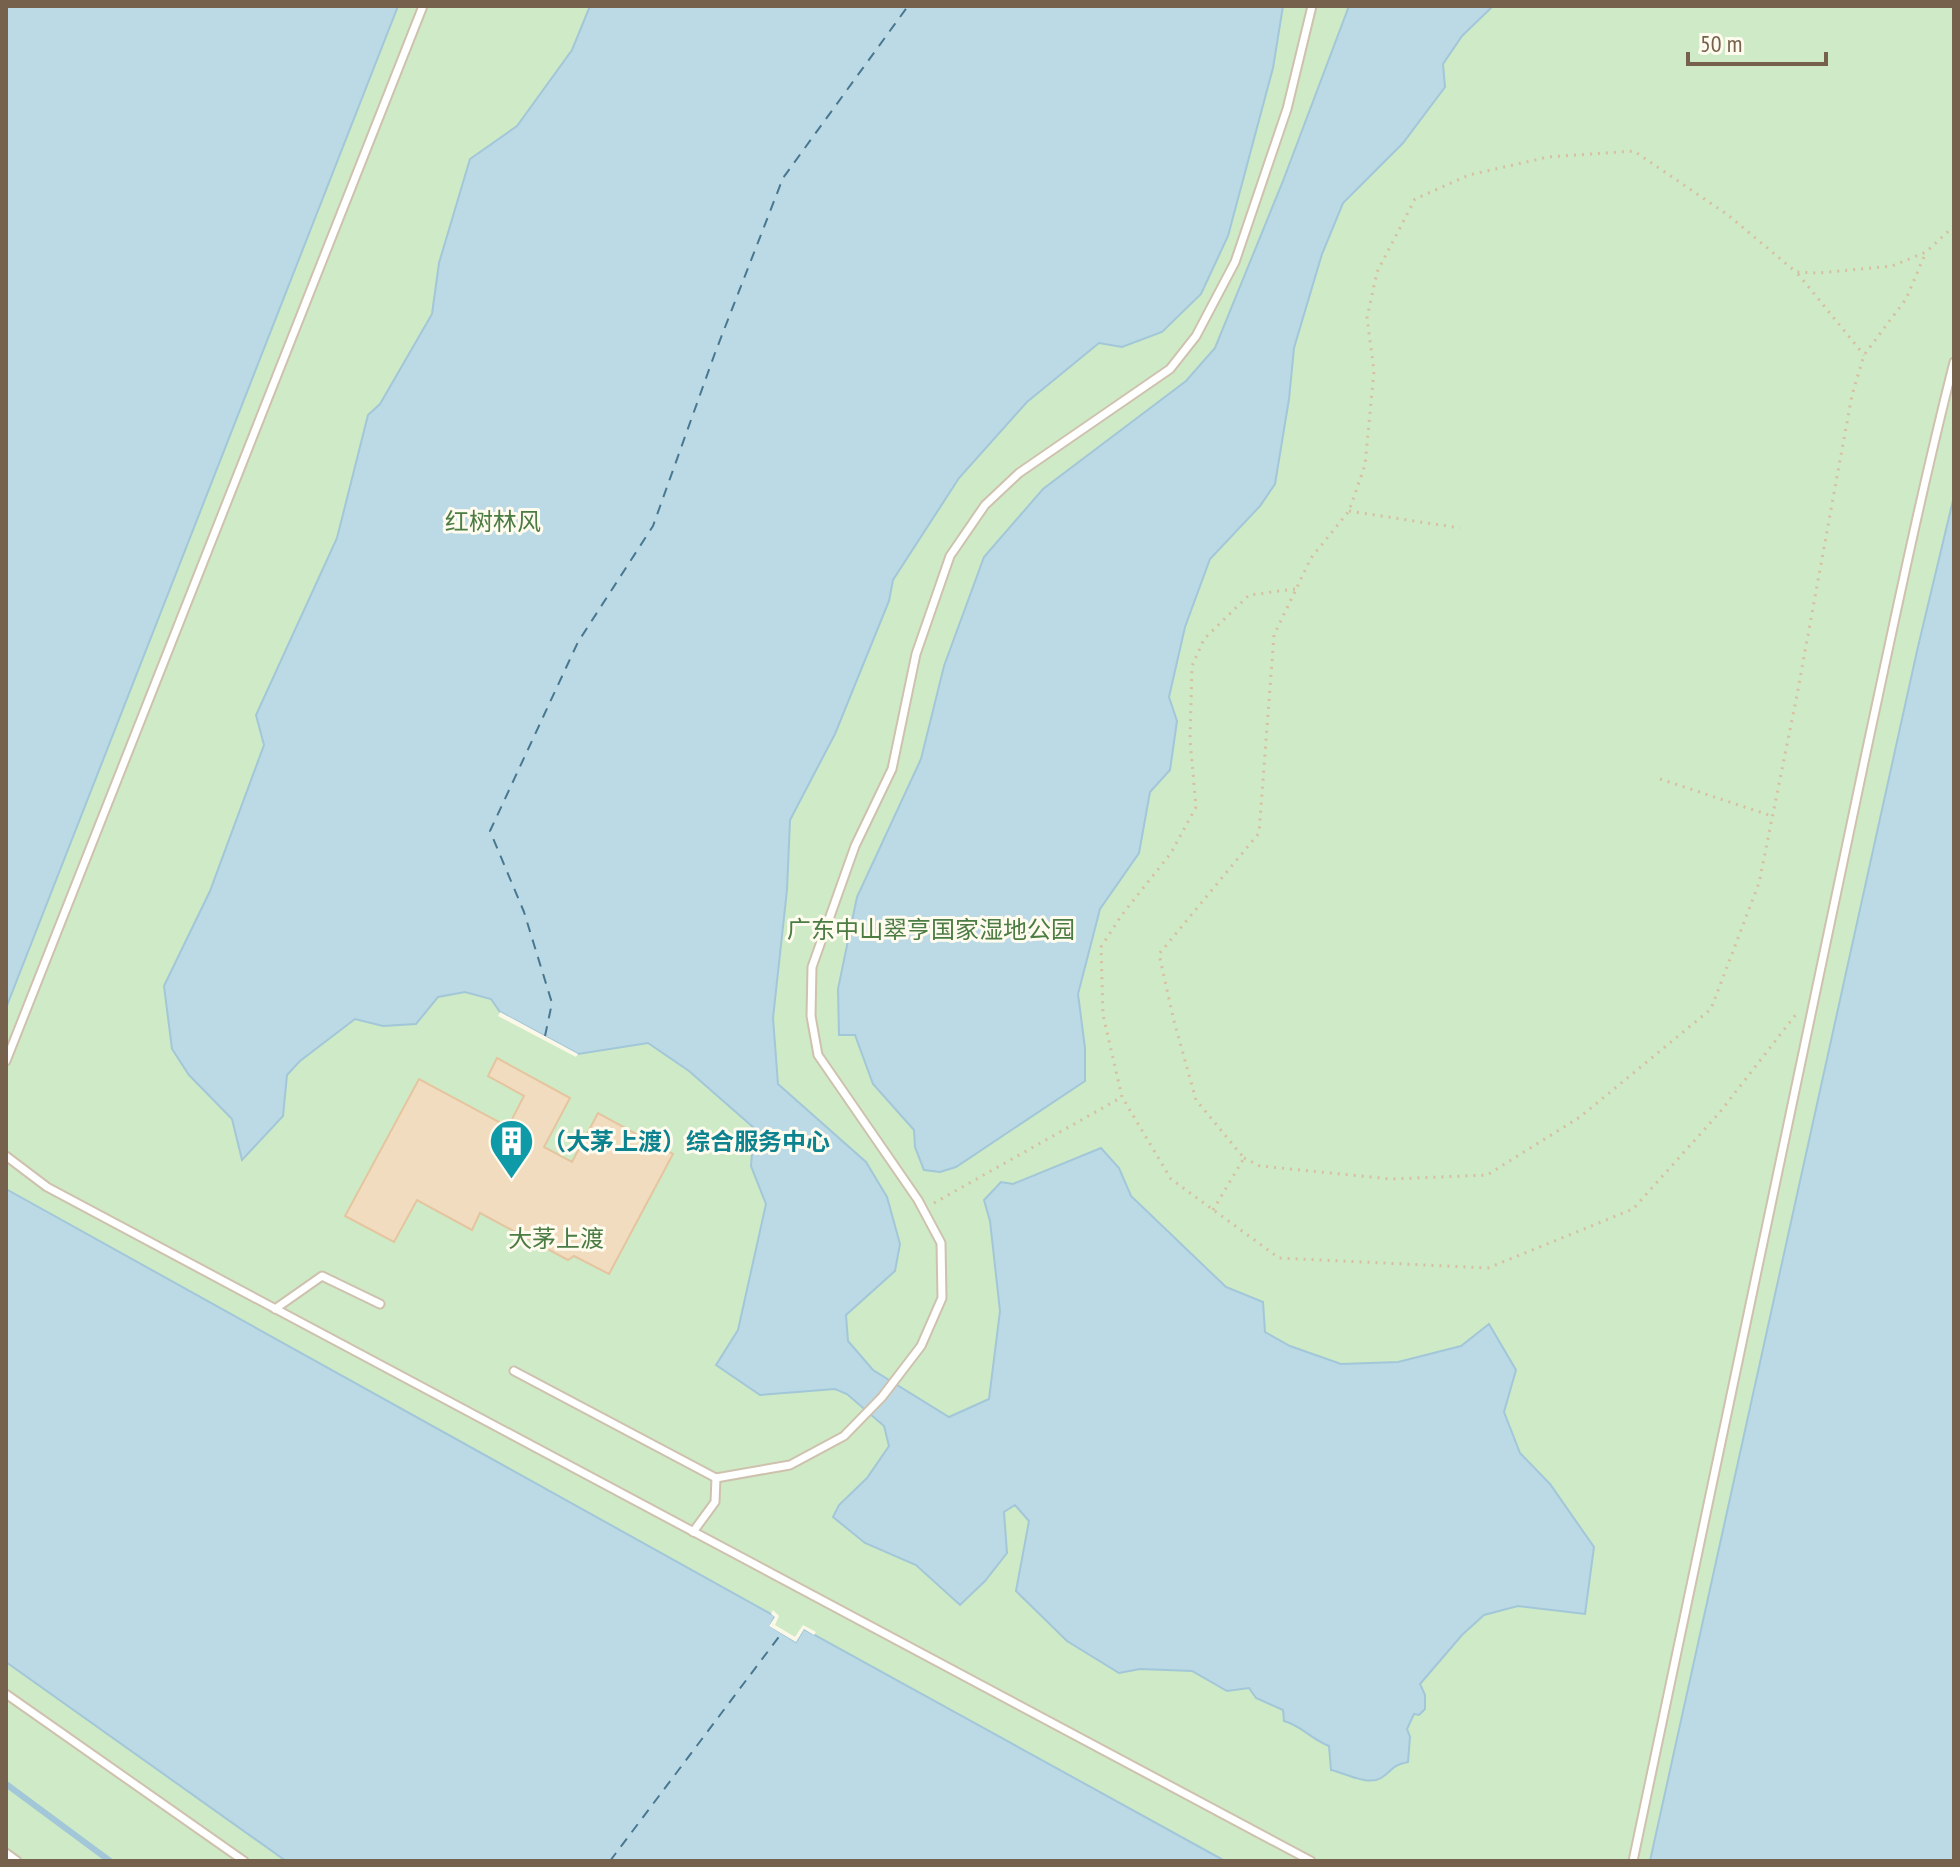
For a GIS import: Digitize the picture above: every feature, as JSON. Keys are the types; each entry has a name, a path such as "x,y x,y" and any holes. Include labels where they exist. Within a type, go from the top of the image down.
{"lane":[{"path":"6,1061 423,6"},
{"path":"514,1371 716,1478 790,1465 844,1436 921,1346 942,1298 941,1243 923,1209 818,1055 811,1016 812,967 855,846 892,769 916,654 950,556 985,505 1019,473 1170,369 1196,336 1235,262 1287,109 1312,6"},
{"path":"1633,1861 1814,991 1954,362"},
{"path":"6,1156 47,1187 693,1532 808,1597 1311,1861"},
{"path":"275,1309 322,1276 380,1304"},
{"path":"693,1532 715,1502 716,1478"},
{"path":"6,1694 244,1861"},
{"path":"6,1853 17,1861"}],"path":[{"path":"1864,355 1796,272 1728,215 1634,151 1535,160 1469,175 1415,199 1377,272 1367,318 1374,371 1365,465 1349,511 1311,558 1274,635 1259,833 1159,954 1196,1100 1244,1158 1260,1166 1391,1179 1487,1175 1580,1117 1711,1009 1759,883 1852,395 1864,355 1906,299 1926,252"},
{"path":"1796,272 1892,266 1926,252 1954,226"},
{"path":"1349,511 1460,528"},
{"path":"1296,589 1249,595 1204,639 1192,666 1190,740 1196,807 1171,853 1121,916 1101,947 1103,1015 1122,1097 1171,1179 1279,1258 1488,1268 1633,1209 1720,1112 1814,991"},
{"path":"1660,779 1772,816"},
{"path":"923,1209 1122,1097"},
{"path":"1213,1210 1244,1158"}],"green space":[{"name":"广东中山翠亨国家湿地公园","path":"6,6 1954,6 1954,589 1671,1861 6,1861"}],"water":[{"path":"6,6 398,6 6,1008"},
{"path":"590,6 1283,6 1273,68 1228,236 1201,294 1162,332 1122,347 1099,343 1027,402 959,478 893,580 889,601 835,734 790,820 787,890 773,1018 778,1084 866,1162 887,1197 900,1244 895,1271 846,1315 848,1341 873,1370 949,1417 989,1399 1000,1311 990,1221 984,1200 1001,1182 1013,1184 1101,1148 1119,1168 1131,1196 1226,1287 1263,1302 1265,1332 1290,1346 1341,1364 1398,1362 1461,1346 1489,1324 1516,1370 1504,1412 1520,1453 1550,1484 1594,1547 1585,1614 1518,1606 1484,1615 1462,1635 1420,1684 1425,1695 1425,1709 1419,1715 1414,1714 1407,1729 1410,1737 1408,1762 1381,1778 1363,1780 1331,1770 1329,1746 1284,1721 1283,1710 1256,1698 1249,1688 1227,1691 1192,1671 1140,1669 1119,1673 1067,1641 1016,1591 1029,1521 1015,1505 1004,1512 1007,1553 985,1581 960,1605 916,1565 865,1543 833,1517 839,1505 867,1478 889,1446 884,1426 847,1394 835,1389 760,1395 716,1365 738,1330 766,1204 751,1166 754,1128 689,1071 648,1043 578,1054 500,1012 491,999 465,992 438,997 416,1024 383,1026 355,1019 300,1061 287,1075 283,1116 242,1160 232,1119 189,1075 172,1049 164,986 210,891 264,745 256,715 337,538 368,415 380,404 432,314 439,263 470,159 517,126 572,50"},
{"path":"1349,6 1493,6 1462,36 1443,64 1445,87 1403,143 1343,203 1322,254 1294,348 1275,484 1260,506 1210,559 1185,627 1169,697 1177,721 1170,770 1150,792 1139,853 1100,909 1078,994 1085,1048 1085,1081 956,1167 940,1172 924,1170 915,1147 914,1130 873,1084 855,1035 839,1035 838,989 857,897 921,759 944,666 984,557 1043,489 1186,381 1215,348"},
{"path":"1954,496 1954,1861 1650,1861 1917,651"},
{"path":"6,1189 775,1616 770,1626 796,1642 804,1629 1225,1861 286,1861 6,1662"}],"pier":[{"path":"500,1012 578,1054 576,1057 498,1016"},
{"path":"773,1610 779,1616 775,1625 795,1637 803,1625 816,1632 814,1635 804,1629 796,1642 769,1626 775,1617 771,1614"}],"building":[{"name":"（大茅上渡）综合服务中心","path":"497,1058 570,1098 544,1147 572,1162 598,1113 673,1154 609,1274 574,1256 568,1260 480,1213 472,1230 417,1200 394,1242 345,1216 419,1079 508,1127 524,1096 488,1076"}],"waterway":[{"path":"6,1784 110,1861"}],"ferry route":[{"path":"545,1036 552,1003 524,912 490,831 578,642 653,526 715,353 783,178 908,6"},
{"path":"610,1861 781,1634"}],"place":[{"name":"（大茅上渡）综合服务中心","path":"511,1181"}],"park label":[{"name":"红树林风","path":"493,522"},
{"name":"大茅上渡","path":"556,1239"}]}
